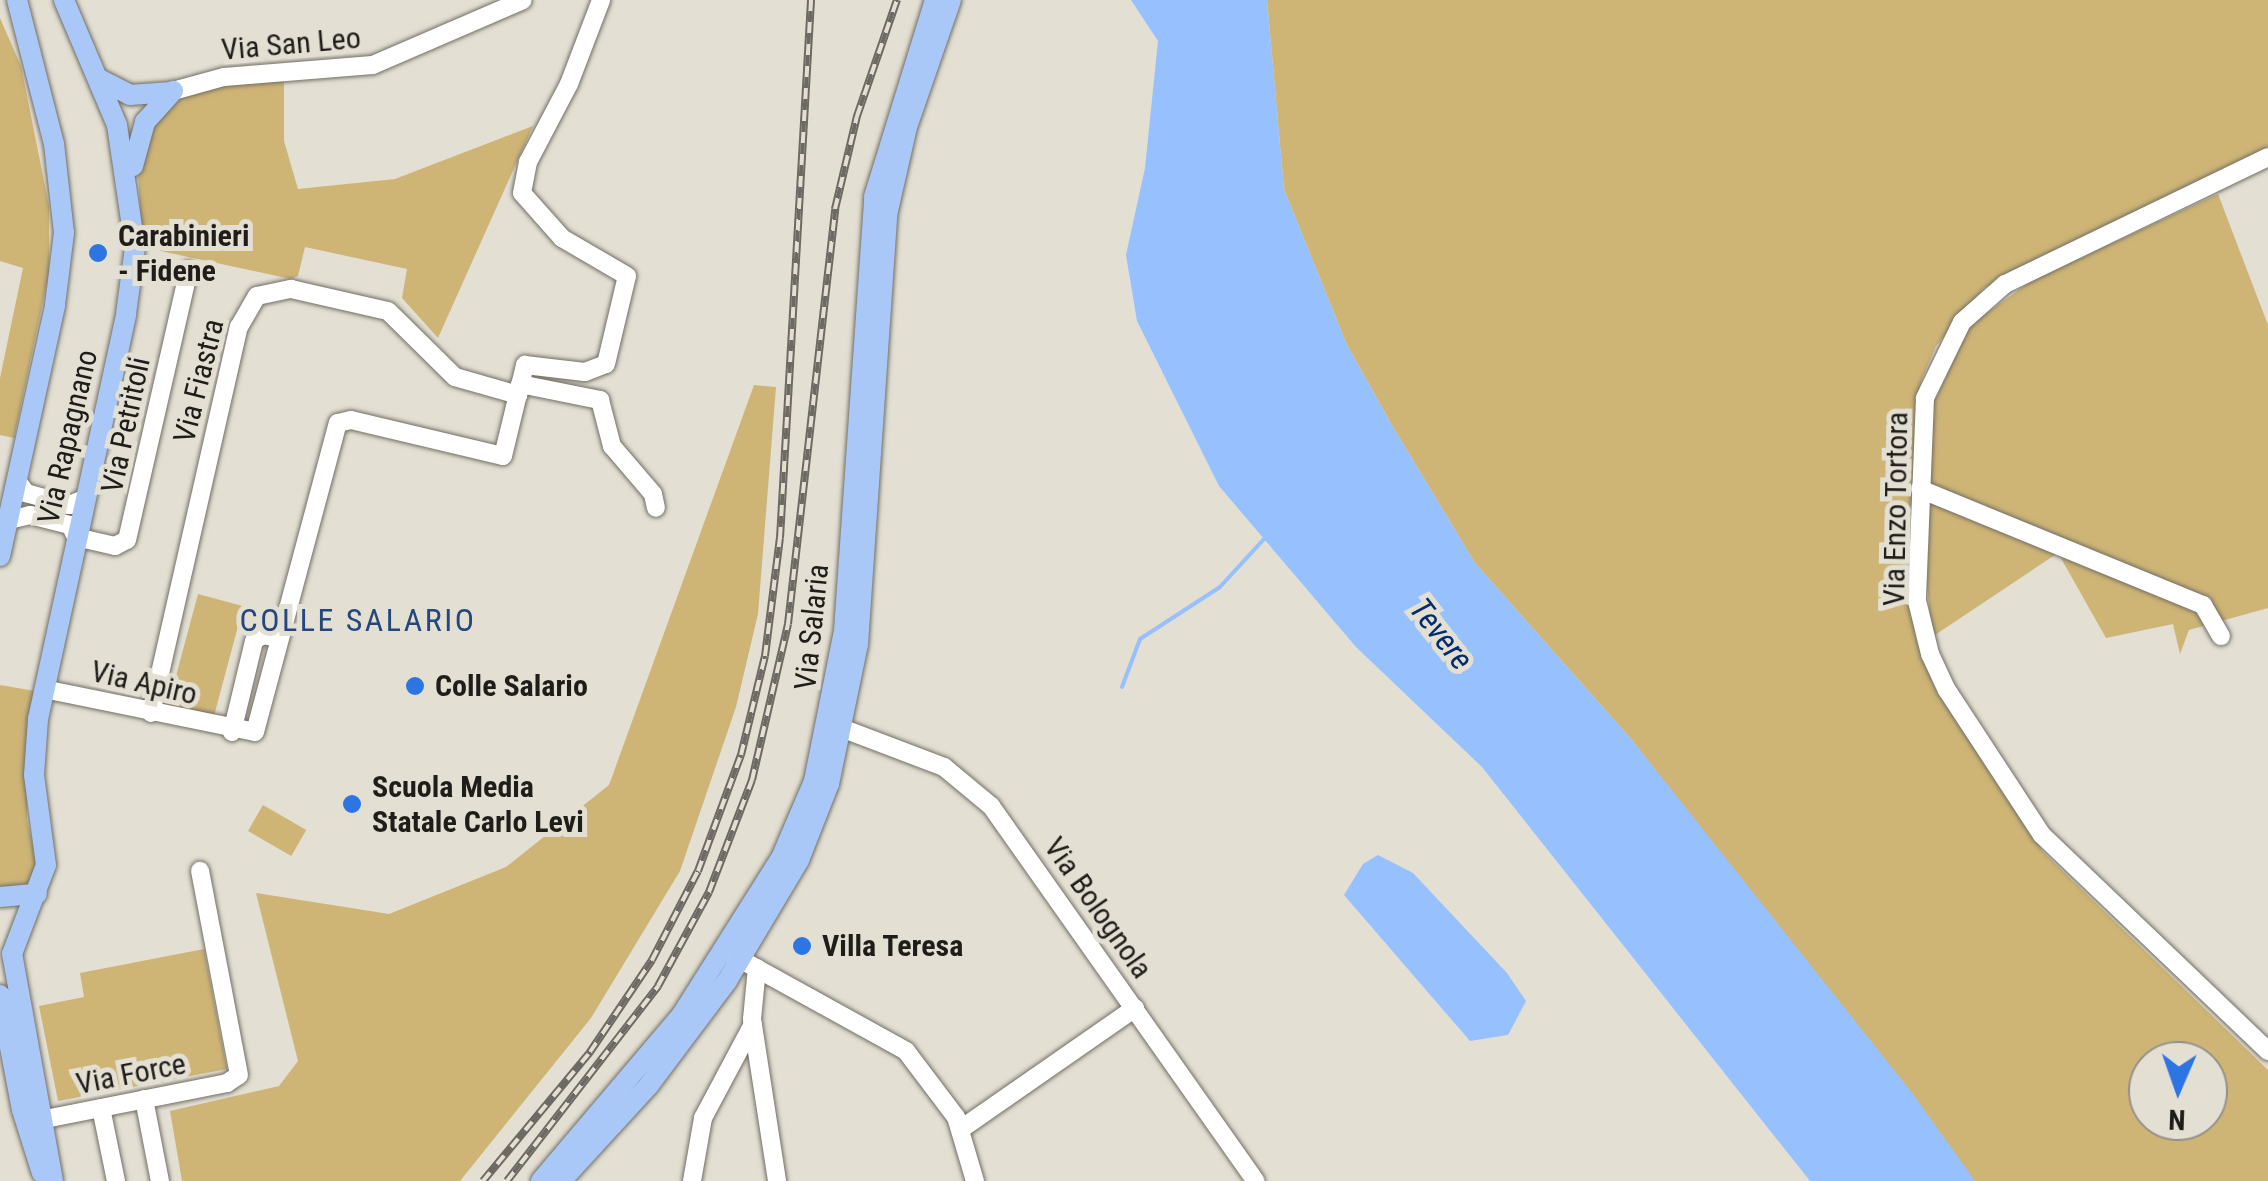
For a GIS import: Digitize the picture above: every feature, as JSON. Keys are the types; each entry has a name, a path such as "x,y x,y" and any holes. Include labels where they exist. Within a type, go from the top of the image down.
{"main road":[{"path":"8,0 30,43"},
{"path":"0,556 64,244 58,160 18,0"},
{"name":"Via Rapagnano","path":"34,1121 12,954 37,894 46,856 34,762 44,689 133,274 130,186 101,80 64,0"},
{"name":"Via Salaria","path":"541,1181 741,960 795,830 830,720 846,617 874,197 936,0"},
{"name":"Via Salaria","path":"561,1181 666,1064 741,960 805,846 844,729 858,644 887,215 906,127 951,0"},
{"path":"101,80 130,95 173,92"},
{"path":"130,186 145,122 173,92"},
{"path":"0,897 37,894"},
{"path":"0,995 53,1181"},
{"path":"34,1121 45,1181"}],"street":[{"name":"Via San Leo","path":"173,92 224,76 373,66 523,0"},
{"path":"520,390 528,364 582,372 602,368 625,299 626,274 562,238 522,193 528,162 600,0"},
{"name":"Via Enzo Tortora","path":"2268,158 1982,301 1932,374 1920,490 1918,602 1930,654 1948,690 2042,834 2268,1051"},
{"name":"Via Enzo Tortora","path":"2220,182 2268,172"},
{"name":"Via Petritoli","path":"76,538 118,546 130,535 189,270"},
{"name":"Via Fiastra","path":"151,713 239,327 257,296 292,289 388,311 462,381 602,401 610,444 654,494 656,508"},
{"name":"Via Apiro","path":"44,689 232,732 254,641 262,634 280,638 340,421 503,456 520,390"},
{"path":"18,482 26,493 69,504 86,499"},
{"path":"1920,490 2202,605 2221,636"},
{"path":"8,520 18,513 65,523 76,538"},
{"name":"Via Bolognola","path":"844,729 919,754 977,792 1256,1181"},
{"name":"Via Force","path":"34,1121 230,1082 240,1069 200,871"},
{"path":"741,960 777,1181"},
{"path":"741,960 894,1041 935,1084 961,1128 975,1181"},
{"path":"961,1128 1135,1008"},
{"path":"692,1181 703,1118 753,1023"},
{"path":"144,1100 160,1181"},
{"path":"102,1108 116,1181"}],"shaded area":[{"path":"1267,0 2268,0 2268,149 1984,288 1936,346 1921,381 1910,589 1916,638 1934,686 2043,852 2268,1070 2268,1181 1974,1181 1632,740 1475,563 1347,345 1284,189"},
{"path":"0,18 21,66 49,206 49,273 14,438 0,435 0,378 23,268 0,261"},
{"path":"284,79 284,141 298,189 395,179 533,126 438,338 402,298 407,269 305,247 298,276 291,279 142,247 138,170 162,108 196,88"},
{"path":"2218,194 2268,325 2268,608 2189,630 2180,654 2173,624 2106,638 2058,553 1932,637 1927,585 1933,404 1969,326 2031,281"},
{"path":"754,385 776,387 758,614 736,707 680,871 591,1018 460,1181 182,1181 170,1111 279,1086 298,1061 256,893 389,914 506,867 609,785"},
{"path":"198,594 243,606 213,718 168,706"},
{"path":"0,685 35,691 27,736 27,820 37,864 32,884 0,890"},
{"path":"263,805 306,830 291,856 248,831"},
{"path":"204,949 227,1069 58,1101 39,1006 84,997 80,973"}],"water":[{"name":"Tevere","path":"1131,0 1267,0 1284,189 1347,345 1393,427 1475,563 1632,740 1913,1094 1975,1181 1810,1181 1482,767 1356,647 1219,486 1137,321 1126,255 1145,168 1158,41"},
{"path":"1378,855 1413,873 1507,973 1526,1001 1508,1035 1470,1041 1344,895 1363,864"}],"waterway":[{"path":"1122,687 1140,639 1220,587 1264,539"}],"railway":[{"path":"483,1181 590,1052 652,960 698,871 741,755 765,656 780,538 811,0"},
{"path":"507,1181 658,986 709,892 752,780 788,624 835,209 857,116 897,0"}],"place":[{"name":"Carabinieri - Fidene","path":"98,253"},
{"name":"Colle Salario","path":"415,686"},
{"name":"Scuola Media Statale Carlo Levi","path":"352,804"},
{"name":"Villa Teresa","path":"802,946"}],"district":[{"name":"COLLE SALARIO","path":"358,620"}]}
